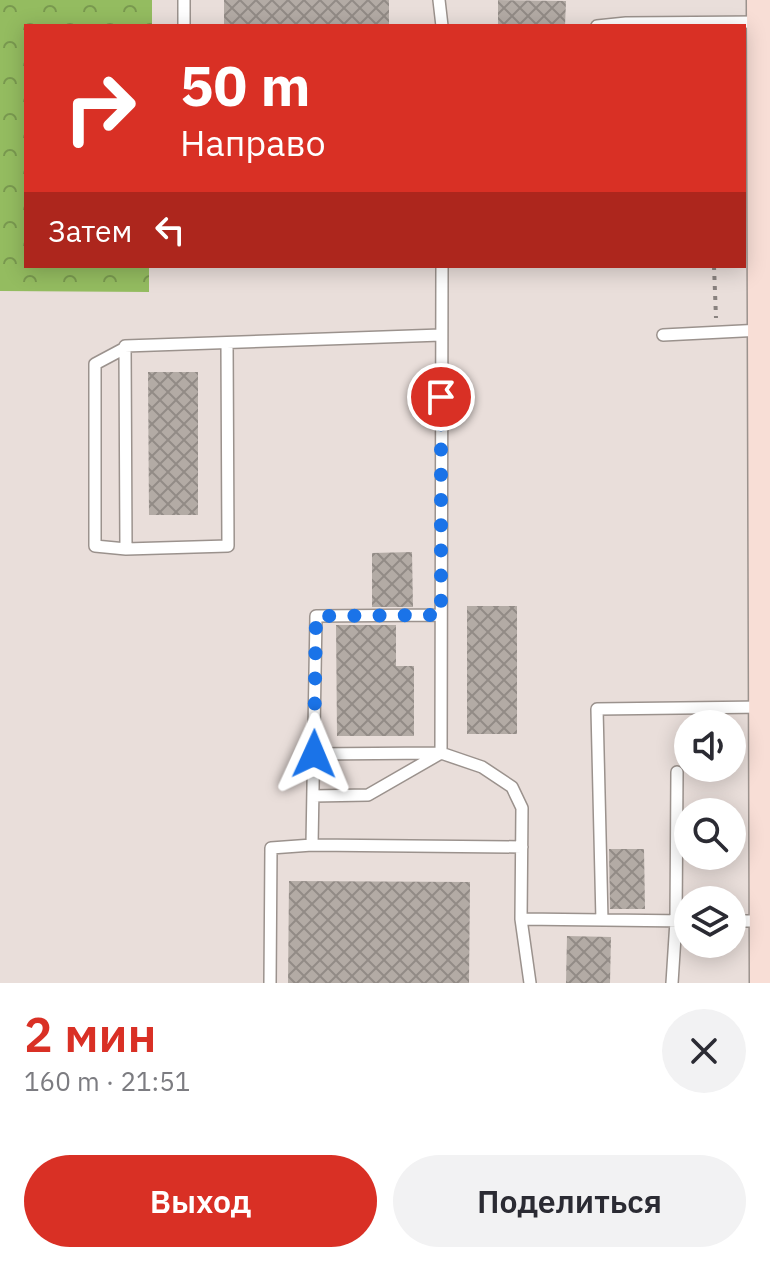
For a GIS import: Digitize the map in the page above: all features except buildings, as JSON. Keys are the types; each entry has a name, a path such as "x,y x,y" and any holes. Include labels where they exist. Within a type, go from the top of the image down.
{"street":[{"path":"762,11 766,254 763,330 767,752 765,983"}],"lane":[{"path":"184,0 184,24"},
{"path":"439,0 442,24"},
{"path":"616,24 762,11"},
{"path":"441,753 442,268"},
{"path":"663,335 763,330"},
{"path":"227,343 228,546 126,549 95,546 95,364 125,348 227,343 441,335"},
{"path":"125,348 126,549"},
{"path":"312,845 316,616 441,615"},
{"path":"602,920 597,709 765,707"},
{"path":"313,796 368,795 441,753"},
{"path":"314,754 441,753 482,767 512,787 522,808 521,919 530,983"},
{"path":"677,782 681,886"},
{"path":"270,983 271,848 312,845 522,847"},
{"path":"521,919 674,921"},
{"path":"746,921 764,921"},
{"path":"672,983 676,958"}],"path":[{"path":"714,268 716,333"}],"green space":[{"path":"0,0 152,0 152,24 24,24 24,268 149,268 149,292 0,291"}],"route":[{"path":"314,754 316,616 441,615 441,397"}]}
